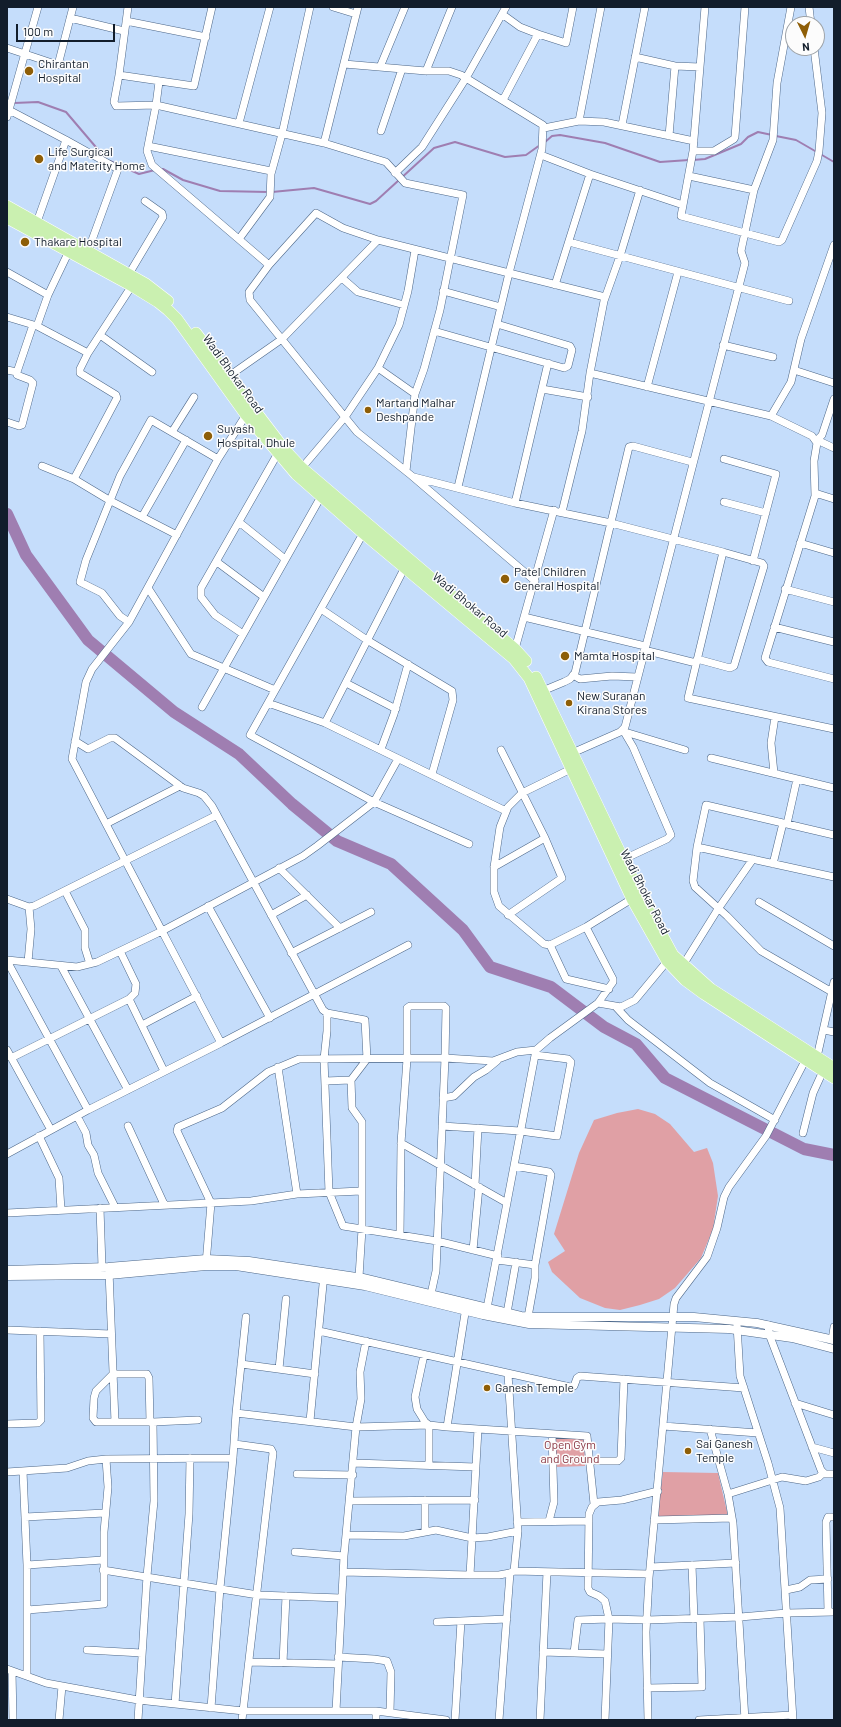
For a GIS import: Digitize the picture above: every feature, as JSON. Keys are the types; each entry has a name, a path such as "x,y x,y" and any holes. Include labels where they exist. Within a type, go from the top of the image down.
{"main road":[{"name":"Wadi Bhokar Road","path":"7,206 37,222 71,247 88,251 166,298 181,313 300,471"},
{"name":"Wadi Bhokar Road","path":"7,218 71,247 133,279 177,319 246,415 278,453 407,564 515,649 531,668 540,692 636,896 670,958 685,980 704,994 811,1057"},
{"name":"Wadi Bhokar Road","path":"407,564 514,659 540,692"},
{"name":"Wadi Bhokar Road","path":"670,958 683,965 711,989 829,1069 834,1078"}],"street":[{"path":"38,7 9,111 118,169 88,251"},
{"path":"7,48 24,55 58,65 73,7"},
{"path":"128,7 114,105 156,105 324,143 386,162 396,175 405,182 463,195 444,291 424,369 415,394 406,471"},
{"path":"119,75 194,86 212,7"},
{"path":"239,123 270,7"},
{"path":"239,239 270,197 271,171 282,134 310,7"},
{"path":"324,143 357,11 333,7"},
{"path":"380,67 405,7"},
{"path":"426,72 452,7"},
{"path":"396,175 422,147 466,78 506,7"},
{"path":"502,14 520,28 566,43 573,7"},
{"path":"579,121 601,7"},
{"path":"622,125 645,7"},
{"path":"705,7 693,152 680,216 780,242 817,161 819,152 822,113 815,56"},
{"path":"693,152 714,151 735,137 745,7"},
{"path":"620,861 667,839 671,835 624,731 674,539 692,462 745,264 741,251 754,190 773,140 777,83 791,7"},
{"path":"70,18 124,31"},
{"path":"126,21 206,37"},
{"path":"503,100 538,34"},
{"path":"635,58 676,66 700,67"},
{"path":"344,64 426,72 449,71 466,78 503,100 543,125 544,128 542,152 509,272 458,487"},
{"path":"669,136 676,66"},
{"path":"381,131 402,69"},
{"path":"159,82 148,146 148,157 152,165 158,172 269,265"},
{"path":"544,128 579,121 622,125 694,141"},
{"path":"37,222 66,140"},
{"path":"148,146 271,171"},
{"path":"542,152 590,174 683,205"},
{"path":"555,285 590,174"},
{"path":"689,176 754,190"},
{"path":"562,512 582,430 588,397 590,373 605,297 620,256 640,190"},
{"path":"74,478 117,398 116,395 80,373 80,370 88,353 133,279 163,215 145,201"},
{"path":"535,581 412,476 357,432 250,300 249,295 269,265 316,213 343,228 378,240 605,297"},
{"path":"229,376 282,339 378,240"},
{"path":"569,242 789,301"},
{"path":"771,416 789,386 802,339 834,245"},
{"path":"16,372 48,295 71,247"},
{"path":"300,471 345,416 378,368 399,325 415,250"},
{"path":"7,272 48,295"},
{"path":"647,387 678,272"},
{"path":"342,278 358,292 404,305"},
{"path":"444,291 501,306"},
{"path":"7,317 35,326 88,353"},
{"path":"434,331 567,368 571,347 497,324"},
{"path":"100,335 152,372"},
{"path":"723,345 773,358"},
{"path":"515,503 548,363"},
{"path":"378,368 415,394"},
{"path":"7,370 16,372 33,383 22,425 19,426 7,422"},
{"path":"794,370 833,381"},
{"path":"590,373 771,416 834,448"},
{"path":"542,389 588,397"},
{"path":"172,432 194,397"},
{"path":"834,399 822,435 817,440 814,461 815,493 765,654 765,658 768,662 834,679"},
{"path":"221,1043 72,761 86,682 92,669 115,642 129,622 218,459 246,415"},
{"path":"129,622 120,616 102,593 80,582 109,500 120,476 151,420 218,459"},
{"path":"142,517 186,440"},
{"path":"540,692 564,682 573,676 586,631 628,447 633,446 692,462"},
{"path":"243,634 221,621 202,597 201,588 278,453"},
{"path":"724,459 776,474 753,561"},
{"path":"42,466 74,478 109,500 177,536"},
{"path":"412,476 515,503 610,522 762,563 764,566 734,666 730,668 645,648 586,631 524,617"},
{"path":"202,707 323,493"},
{"path":"815,493 834,499"},
{"path":"724,502 766,513"},
{"path":"515,649 554,510"},
{"path":"240,522 285,559"},
{"path":"365,529 250,735 374,802 469,844"},
{"path":"800,543 834,553"},
{"path":"723,552 688,698 834,729"},
{"path":"216,562 264,597"},
{"path":"325,723 407,564"},
{"path":"148,588 191,654 275,690"},
{"path":"785,589 834,602"},
{"path":"321,609 367,640 452,691 454,695 432,774"},
{"path":"774,627 834,642"},
{"path":"380,749 396,708 408,664"},
{"path":"573,676 580,679 612,676 637,677"},
{"path":"346,683 396,708"},
{"path":"268,703 325,723 432,774 506,812"},
{"path":"774,773 771,743 775,717"},
{"path":"570,755 624,731 685,750"},
{"path":"75,741 88,749 110,738 115,738 180,786 204,796 217,815 323,1010 327,1013 365,1020 367,1059 351,1080 352,1108 362,1122 362,1229 359,1277"},
{"path":"501,750 562,878 508,915"},
{"path":"711,758 834,788"},
{"path":"7,961 77,967 90,964 120,951 162,930 279,868 317,846 374,802 398,759"},
{"path":"576,767 522,793 506,812 500,827 494,867 494,892 499,906 544,944 550,945 586,927 636,896"},
{"path":"772,864 797,779"},
{"path":"106,824 180,786"},
{"path":"832,992 761,951 694,885 697,847 706,805 834,835"},
{"path":"7,899 29,907 34,906 217,815"},
{"path":"494,867 544,838"},
{"path":"697,847 834,877"},
{"path":"683,965 718,909 753,859"},
{"path":"279,868 340,928"},
{"path":"65,891 85,930 85,948 90,964"},
{"path":"271,915 307,895"},
{"path":"759,902 834,946"},
{"path":"208,906 270,1018"},
{"path":"28,962 31,930 29,907"},
{"path":"291,953 371,912"},
{"path":"487,1308 535,1052 550,1038 597,1004 609,989 613,979 586,927"},
{"path":"550,945 566,979 609,989"},
{"path":"7,1154 88,1110 408,946"},
{"path":"11,1058 129,998 135,993 136,984 120,951"},
{"path":"597,1004 616,1007 625,1005 635,1000 670,958"},
{"path":"7,961 88,1110"},
{"path":"61,966 128,1090"},
{"path":"648,1720 647,1620 649,1570 676,1298 707,1257 718,1228 724,1197 729,1187 766,1136 811,1057 824,1030 834,982"},
{"path":"142,1024 197,996"},
{"path":"129,998 164,1071"},
{"path":"400,1235 401,1143 408,1059 407,1008 410,1006 446,1006 436,1270 431,1294"},
{"path":"616,1007 628,1020 710,1083 773,1123"},
{"path":"327,1013 328,1027 324,1059 329,1192 343,1226 437,1241 497,1258 535,1265"},
{"path":"824,1030 834,1032"},
{"path":"7,1050 51,1130"},
{"path":"442,1126 520,1131 555,1136 559,1134 571,1062 568,1059 535,1052 517,1052 497,1061 474,1077 454,1096 443,1098"},
{"path":"206,1263 211,1203 177,1129 235,1099 268,1072 299,1059 445,1058 497,1061"},
{"path":"278,1067 297,1194"},
{"path":"803,1133 813,1093 829,1069"},
{"path":"325,1081 351,1080"},
{"path":"77,1116 86,1133 88,1145 94,1155 98,1173 115,1208"},
{"path":"128,1126 164,1204"},
{"path":"473,1250 477,1186 478,1128"},
{"path":"40,1136 59,1178 61,1210"},
{"path":"401,1143 507,1203"},
{"path":"514,1166 551,1173 535,1265 535,1278 528,1317"},
{"path":"7,1212 251,1201 297,1194 361,1191"},
{"path":"100,1208 111,1334 115,1422"},
{"path":"7,1276 249,1261 324,1275 365,1286 466,1307 529,1324 673,1326 768,1325 833,1340 834,1327"},
{"path":"507,1313 516,1262"},
{"path":"7,1270 106,1269"},
{"path":"324,1275 359,1277 431,1294 466,1307"},
{"path":"310,1421 324,1275"},
{"path":"279,1369 286,1299"},
{"path":"447,1427 456,1362 466,1307"},
{"path":"477,1310 487,1308 528,1317 674,1316 737,1326 798,1339 834,1349"},
{"path":"211,1708 220,1588 246,1317"},
{"path":"768,1325 769,1334 823,1473"},
{"path":"699,1720 792,1718 786,1590 780,1508 773,1480 744,1388 740,1370 737,1326"},
{"path":"7,1330 111,1334"},
{"path":"7,1424 38,1423 41,1420 40,1331"},
{"path":"319,1331 570,1387 574,1386 578,1376 667,1381 744,1388"},
{"path":"336,1711 344,1556 353,1475 356,1427 361,1399 360,1372 366,1341"},
{"path":"424,1355 415,1397 415,1404 419,1414 429,1425 429,1465"},
{"path":"241,1364 315,1374"},
{"path":"138,1720 138,1700 147,1576 154,1501 154,1459 152,1422 148,1375 113,1374 96,1391 94,1398 93,1418 96,1422 152,1422 198,1420"},
{"path":"499,1720 507,1619 518,1532 513,1431 508,1374"},
{"path":"589,1460 618,1461 621,1458 624,1379"},
{"path":"795,1403 834,1415"},
{"path":"236,1413 356,1427 429,1425 587,1436 594,1504 589,1514 588,1590 605,1601 609,1619 606,1654 605,1720"},
{"path":"663,1426 758,1433"},
{"path":"470,1575 478,1429"},
{"path":"710,1429 728,1494 732,1518 740,1618 745,1719"},
{"path":"549,1521 554,1498 552,1434"},
{"path":"235,1444 271,1449 273,1453 258,1595 242,1720"},
{"path":"812,1447 834,1453"},
{"path":"176,1704 189,1514 190,1458"},
{"path":"7,1472 67,1468 88,1461 106,1459 233,1458"},
{"path":"27,1610 103,1605 103,1560 105,1513 108,1487 106,1459"},
{"path":"354,1463 476,1467"},
{"path":"23,1471 27,1565 27,1676"},
{"path":"728,1494 785,1476 806,1480 819,1477 823,1473 834,1474"},
{"path":"298,1474 353,1475"},
{"path":"594,1504 622,1500 658,1491"},
{"path":"425,1500 425,1531"},
{"path":"350,1501 475,1500"},
{"path":"25,1517 105,1513"},
{"path":"574,1653 578,1620 740,1618 787,1613 831,1612 828,1580 831,1560 831,1539 827,1519 834,1517"},
{"path":"654,1520 732,1518"},
{"path":"517,1522 589,1521"},
{"path":"346,1535 404,1536 436,1530 472,1538 518,1532"},
{"path":"295,1552 344,1556"},
{"path":"27,1565 103,1560"},
{"path":"343,1572 499,1575 512,1572 649,1570 692,1565 736,1563"},
{"path":"647,1688 702,1687 692,1565"},
{"path":"103,1570 258,1595 341,1598"},
{"path":"540,1720 547,1572"},
{"path":"786,1590 800,1587 810,1580 828,1580"},
{"path":"283,1663 286,1596"},
{"path":"437,1622 507,1619"},
{"path":"455,1720 461,1621"},
{"path":"87,1650 142,1653"},
{"path":"543,1652 606,1654"},
{"path":"250,1662 283,1663 374,1658 386,1661 391,1672 390,1712"},
{"path":"13,1720 10,1670 46,1683 138,1700 244,1711 376,1711 390,1712 420,1718 446,1720"},
{"path":"59,1720 62,1686"},
{"path":"376,1711 376,1720"}],"green space":[{"path":"638,1109 655,1114 670,1124 694,1152 707,1148 713,1163 718,1196 713,1229 701,1258 675,1288 659,1299 620,1310 605,1308 580,1298 552,1272 548,1262 565,1251 554,1234 579,1153 594,1120 617,1113"},
{"name":"Open Gym and Ground","path":"554,1437 584,1439 585,1466 556,1467"},
{"path":"663,1472 718,1473 728,1516 657,1518"}],"waterway":[{"path":"14,103 38,102 66,112 106,159"},
{"path":"693,160 705,159 741,144 748,137 758,132 772,135"},
{"path":"545,142 552,136 560,135 605,143 660,162 689,160"},
{"path":"776,136 796,140 834,162"},
{"path":"272,192 314,188 370,204 376,201 434,148 455,142 505,157 526,155 540,145"},
{"path":"110,161 139,174 155,170"},
{"path":"159,169 163,169 183,180 220,191 268,192"},
{"path":"7,514 26,555 88,640 174,712 239,754 292,804 337,841 391,864 463,930 490,967 551,987 604,1027 636,1044 665,1078 804,1149 834,1155"}],"place":[{"name":"Chirantan Hospital","path":"29,71"},
{"name":"Life Surgical and Materity Home","path":"39,159"},
{"name":"Thakare Hospital","path":"25,242"},
{"name":"Martand Malhar Deshpande","path":"368,410"},
{"name":"Suyash Hospital, Dhule","path":"208,436"},
{"name":"Patel Children General Hospital","path":"505,579"},
{"name":"Mamta Hospital","path":"565,656"},
{"name":"New Suranan Kirana Stores","path":"569,703"},
{"name":"Ganesh Temple","path":"487,1388"},
{"name":"Sai Ganesh Temple","path":"688,1451"}]}
